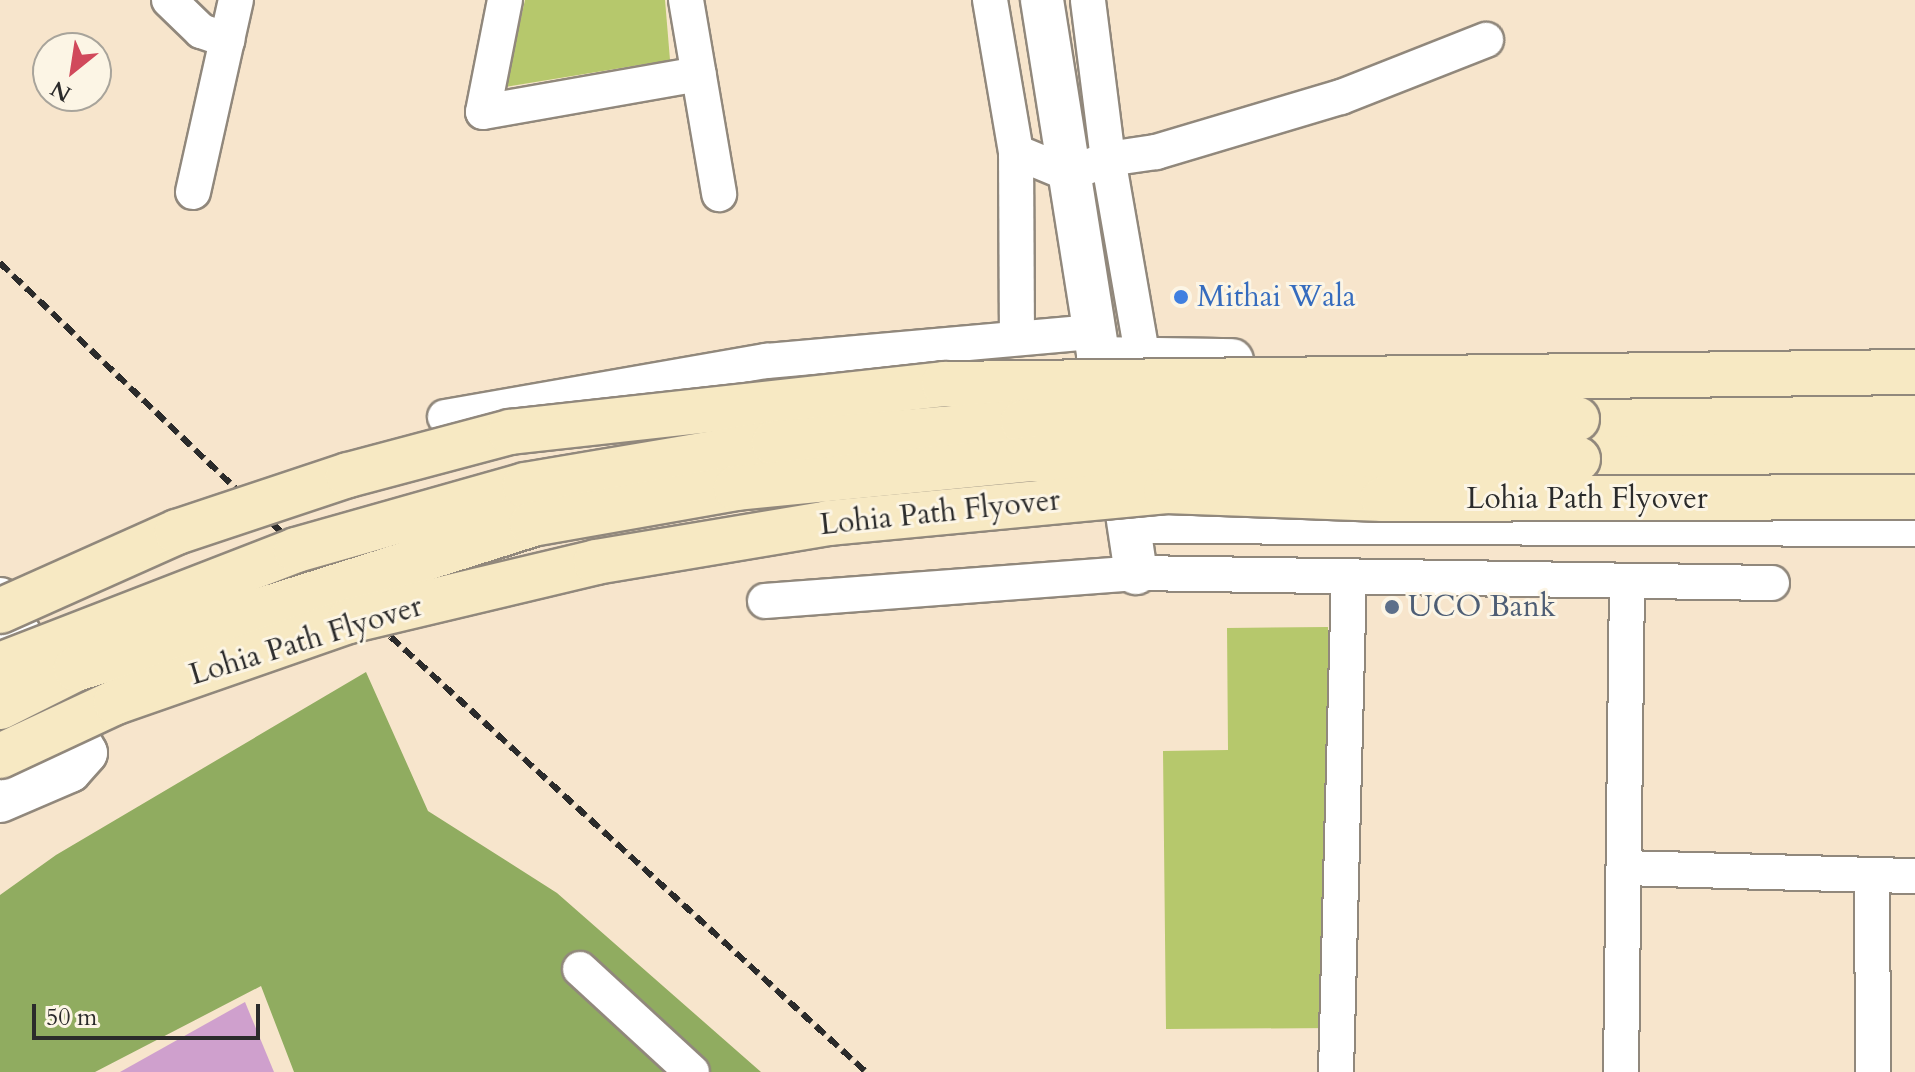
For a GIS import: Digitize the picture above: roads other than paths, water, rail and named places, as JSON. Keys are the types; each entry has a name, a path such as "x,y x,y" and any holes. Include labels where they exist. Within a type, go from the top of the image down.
{"main road":[{"path":"0,611 177,532 348,475 525,430 834,392 944,384 1915,372"},
{"name":"Lohia Path Flyover","path":"0,707 76,669 517,529 736,488 1032,459 1577,439 1915,417"},
{"name":"Lohia Path Flyover","path":"0,665 311,546 525,485 774,443 1023,422 1915,453"},
{"name":"Lohia Path Flyover","path":"0,756 116,702 349,621 596,562 828,523 1166,491 1383,499 1915,497"}],"street":[{"path":"169,0 201,31 227,40"},
{"path":"193,192 236,0"},
{"path":"505,0 483,112 699,74"},
{"path":"686,0 719,194"},
{"path":"990,0 1016,152 1017,337"},
{"path":"1042,0 1094,345 1136,573"},
{"path":"1088,0 1108,159 1143,359"},
{"path":"1016,152 1069,174 1108,159 1156,152 1341,97 1486,40"},
{"path":"445,417 767,361 1017,337 1094,345 1143,359 1648,363 1915,358"},
{"path":"1129,522 1915,525"},
{"path":"765,601 1136,573 1772,583"},
{"path":"1336,1072 1349,577"},
{"path":"1621,1072 1627,581"},
{"path":"0,599 86,753 70,771 0,801"},
{"path":"1624,868 1915,876"},
{"path":"1872,875 1873,1072"},
{"path":"580,969 692,1072"}],"railway":[{"path":"0,263 391,637 866,1072"}],"place":[{"name":"Mithai Wala","path":"1181,297"},
{"name":"UCO Bank","path":"1392,607"}]}
